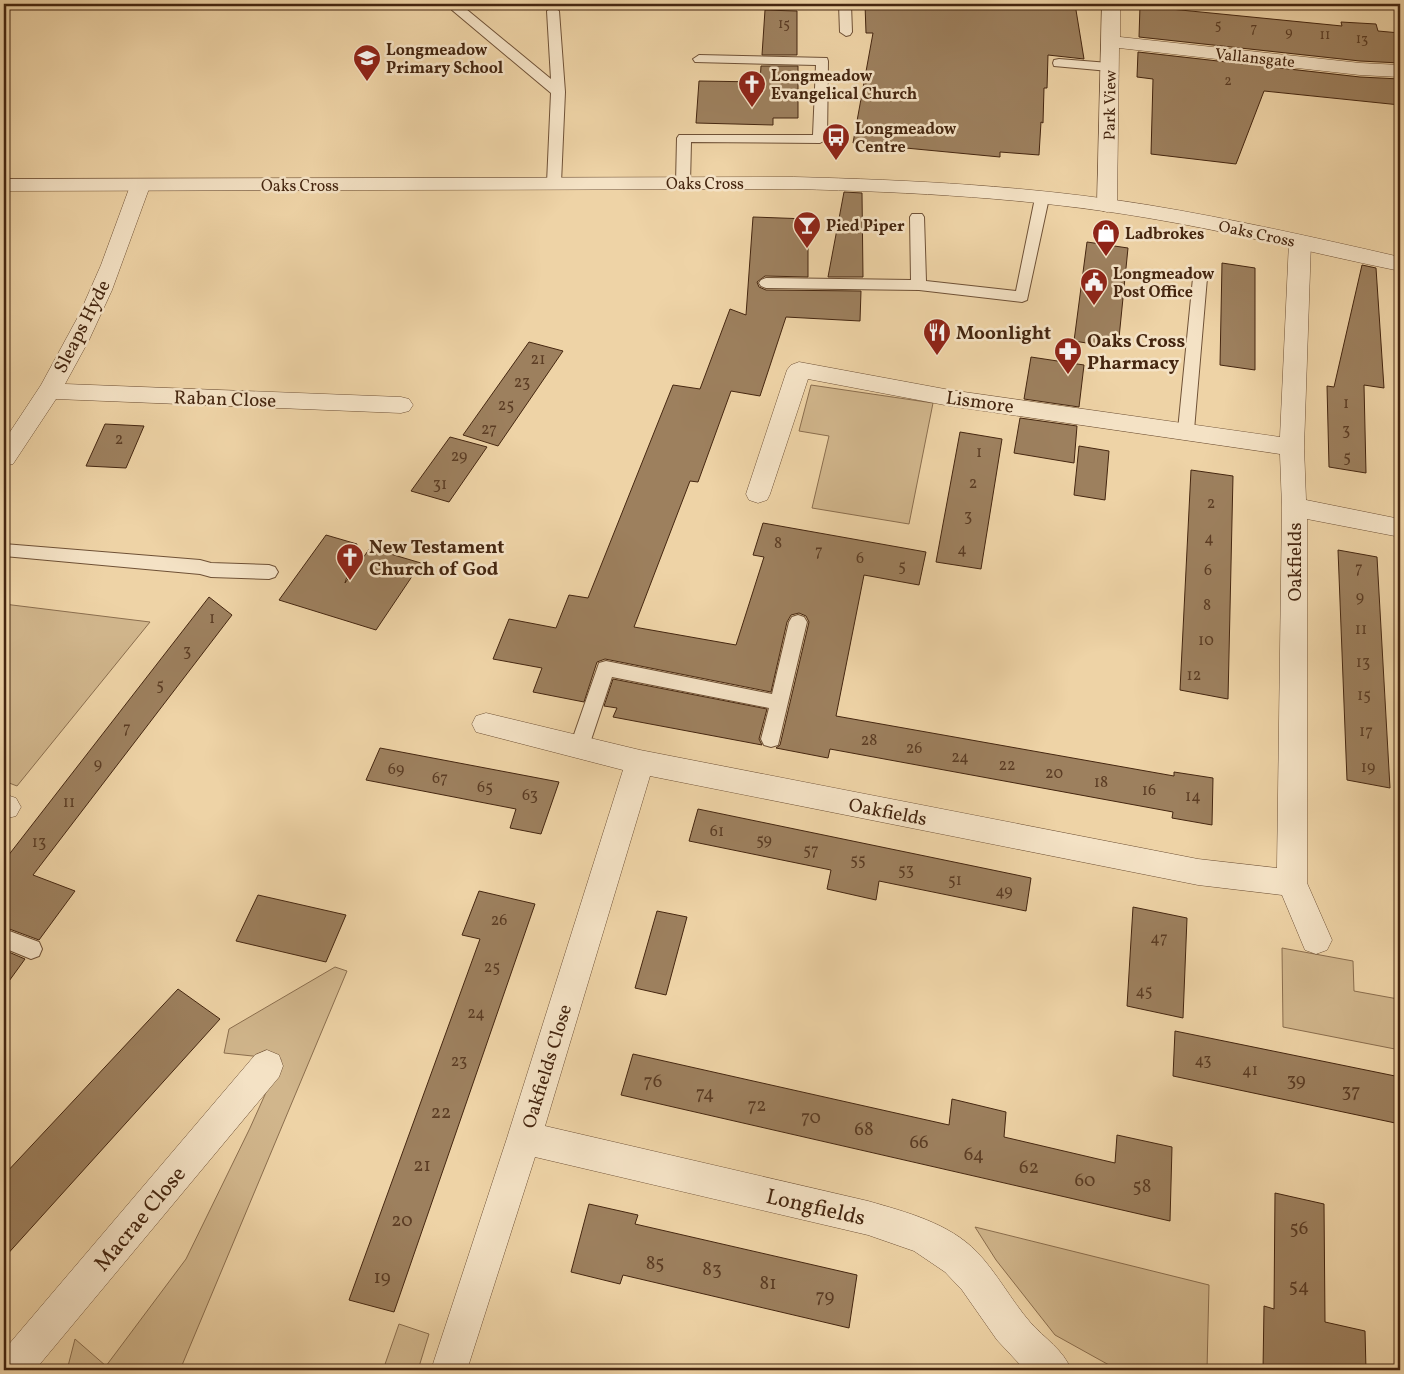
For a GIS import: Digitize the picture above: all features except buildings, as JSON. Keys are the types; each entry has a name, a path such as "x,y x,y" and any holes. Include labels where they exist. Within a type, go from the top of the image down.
{"street":[{"name":"Park View","path":"1107,206 1111,4"},
{"name":"Vallansgate","path":"1110,41 1360,69 1400,71"},
{"name":"Oaks Cross","path":"4,185 852,184 1042,198 1107,206 1196,220 1400,264"},
{"name":"Sleaps Hyde","path":"4,458 48,391 82,330 101,290 140,186"},
{"name":"Oakfields","path":"1300,242 1292,447 1294,507 1292,883 1316,940"},
{"name":"Lismore","path":"758,494 799,370 950,398 1186,430 1292,447"},
{"name":"Raban Close","path":"48,391 401,405"},
{"path":"1294,507 1400,528"},
{"name":"Oakfields","path":"486,724 640,762 1198,872 1292,883"},
{"name":"Oakfields Close","path":"449,1370 524,1138 640,762"},
{"name":"Macrae Close","path":"11,1370 267,1066"},
{"name":"Longfields","path":"524,1138 868,1218 916,1232 958,1259 975,1277 998,1311 1033,1354 1053,1370"}],"lane":[{"path":"844,4 846,32"},
{"path":"456,7 558,92"},
{"path":"553,11 558,92 554,184"},
{"path":"683,183 684,138 820,139 822,61 699,59"},
{"path":"1058,63 1110,67"},
{"path":"766,283 919,285 1022,297 1042,198"},
{"path":"917,217 919,285"},
{"path":"1186,430 1200,278"},
{"path":"4,550 200,567 211,570 270,572"},
{"path":"771,739 798,622"},
{"path":"580,746 606,668 779,703"},
{"path":"4,938 31,948"}],"shaded area":[{"path":"811,385 933,403 909,524 812,508 829,436 799,431"},
{"path":"4,604 150,622 17,786 4,781"},
{"path":"1282,948 1353,961 1354,991 1398,999 1400,1050 1283,1027"},
{"path":"335,967 347,971 180,1370 67,1370 75,1339 106,1366 186,1259 250,1128 281,1059 224,1053 229,1029"},
{"path":"975,1227 1209,1285 1207,1370 1118,1370 1055,1335 996,1260"},
{"path":"399,1324 429,1334 418,1370 383,1370"}],"place":[{"name":"Longmeadow Primary School","path":"367,82"},
{"name":"Longmeadow Evangelical Church","path":"752,108"},
{"name":"Longmeadow Centre","path":"836,161"},
{"name":"Pied Piper","path":"807,249"},
{"name":"Ladbrokes","path":"1106,257"},
{"name":"Longmeadow Post Office","path":"1094,306"},
{"name":"Moonlight","path":"937,356"},
{"name":"Oaks Cross Pharmacy","path":"1068,375"},
{"name":"New Testament Church of God","path":"350,581"}]}
